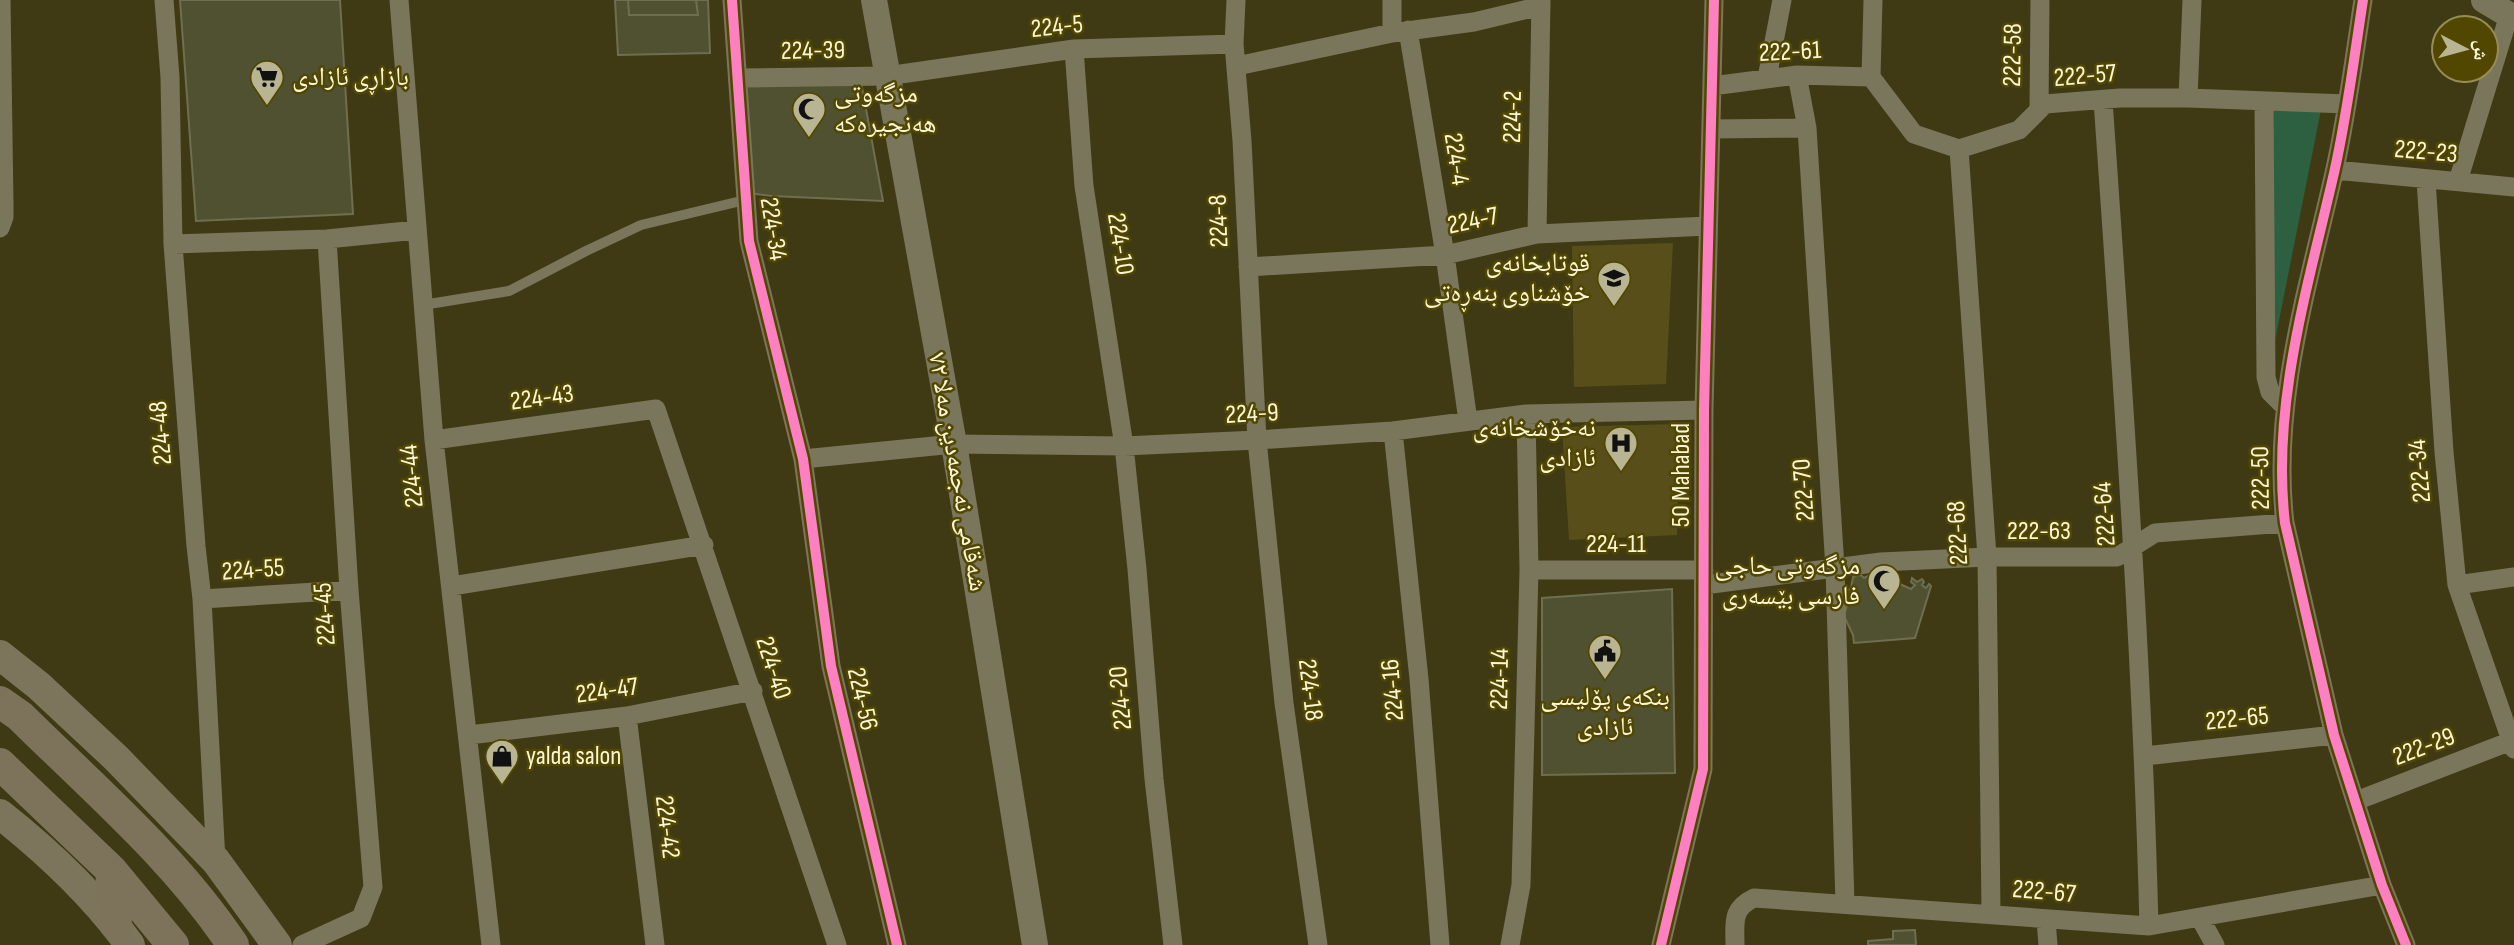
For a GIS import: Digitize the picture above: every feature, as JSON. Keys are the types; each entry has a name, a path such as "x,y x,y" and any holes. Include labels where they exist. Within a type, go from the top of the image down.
{"highway":[{"path":"0,702 20,716 162,855 233,945"},
{"path":"0,764 111,870 173,945"},
{"path":"111,870 123,935"}],"main road":[{"name":"شەقامی نەجمەدین مەلا ٧٢","path":"874,0 954,444 1035,945"},
{"path":"2484,0 2512,17"},
{"path":"0,655 39,686 116,758 216,861 277,945"},
{"path":"0,814 42,848 123,935"}],"street":[{"path":"1,0 2,223"},
{"name":"224-48","path":"164,0 170,77 173,244 202,599 216,861"},
{"name":"224-44","path":"399,0 434,440 491,945"},
{"name":"224-34","path":"732,0 749,241 803,459"},
{"name":"224-8","path":"1236,0 1234,44 1257,440"},
{"name":"224-4","path":"1392,0 1446,255 1468,421"},
{"name":"50 Mahabad","path":"1661,945 1703,769 1704,410 1714,0"},
{"path":"1767,78 1782,0"},
{"path":"1873,0 1871,77 1914,134 1959,149"},
{"name":"222-58","path":"2039,110 2040,0"},
{"path":"2188,98 2192,0"},
{"name":"222-50","path":"2363,0 2347,104 2304,299 2285,407 2281,494 2284,523 2334,735 2382,885 2406,945"},
{"path":"1237,66 1400,31 1474,22 1541,3"},
{"name":"224-2","path":"1538,234 1541,3"},
{"path":"2458,181 2512,17"},
{"name":"224-5","path":"887,76 1074,50 1234,44"},
{"name":"224-10","path":"1074,50 1084,186 1124,446"},
{"name":"222-61","path":"1712,86 1797,75 1871,77"},
{"name":"222-70","path":"1797,75 1807,128 1835,568 1845,904"},
{"name":"224-39","path":"739,78 887,76"},
{"name":"222-57","path":"1959,149 2019,130 2045,104 2188,98 2347,104"},
{"name":"222-64","path":"2103,100 2145,756 2149,926"},
{"path":"2264,101 2266,377 2270,392 2285,407"},
{"path":"1711,129 1807,128"},
{"name":"222-68","path":"1959,149 1987,557 1991,914"},
{"name":"222-23","path":"2334,170 2514,187"},
{"name":"222-34","path":"2426,180 2444,452 2458,585 2513,745"},
{"name":"224-7","path":"1248,267 1446,255 1538,234 1708,226"},
{"path":"173,244 327,239 417,230"},
{"name":"224-45","path":"302,945 361,918 373,887 349,590 327,239"},
{"name":"224-43","path":"434,440 656,409"},
{"name":"224-40","path":"656,409 837,945"},
{"name":"224-9","path":"803,459 954,444 1124,446 1257,440 1393,430 1526,414 1704,410"},
{"name":"224-14","path":"1510,945 1521,885 1529,570 1526,414"},
{"name":"224-16","path":"1393,430 1419,680 1440,945"},
{"name":"224-18","path":"1257,440 1284,703 1318,945"},
{"name":"224-20","path":"1124,446 1154,779 1173,945"},
{"name":"224-56","path":"803,459 831,666 897,945"},
{"name":"222-63","path":"1704,577 1881,562 1987,557 2117,557 2155,533 2284,523"},
{"path":"452,586 704,545"},
{"name":"224-11","path":"1529,570 1704,577"},
{"path":"2458,585 2514,577"},
{"name":"224-55","path":"202,599 349,590"},
{"name":"224-47","path":"468,736 627,716 753,691"},
{"name":"224-42","path":"627,716 655,945"},
{"name":"222-65","path":"2145,756 2334,735"},
{"name":"222-29","path":"2357,801 2513,745"},
{"name":"222-67","path":"1735,945 1735,917 1742,904 1754,898 2149,926 2382,885"},
{"path":"2200,918 2201,945"},
{"path":"2200,918 2215,945"},
{"path":"2046,920 2048,945"}],"lane":[{"path":"423,305 509,291 641,225 745,200"}],"shaded area":[{"path":"1673,243 1666,384 1574,387 1572,246"},
{"path":"1679,424 1677,535 1569,540 1562,427"}],"green space":[{"path":"2321,110 2264,396 2257,111"}],"building":[{"name":"بازاڕی ئازادی","path":"180,0 340,0 353,214 196,221"},
{"path":"615,0 708,0 710,53 618,55"},
{"path":"628,0 696,0 698,15 629,15"},
{"name":"مزگەوتی ھەنجیرەکە","path":"861,82 883,201 749,193 745,86"},
{"name":"مزگەوتی حاجی فارسی بێسەری","path":"1876,572 1885,573 1886,578 1911,589 1915,585 1911,582 1912,578 1917,582 1922,579 1922,585 1926,588 1929,584 1931,586 1915,638 1854,643 1844,616 1847,605 1842,593 1851,588 1853,577 1861,575 1864,578"},
{"path":"1672,589 1675,773 1542,775 1542,598"},
{"path":"1915,930 1916,945 1868,945 1868,941 1893,939 1893,931"}],"cycle path":[{"path":"732,0 749,241 803,459 831,666 897,945"},
{"path":"1661,945 1703,769 1704,410 1714,0"},
{"path":"2363,0 2339,152 2294,346 2287,390 2282,479 2285,523 2334,735 2382,885 2406,945"}],"place":[{"name":"بازاڕی ئازادی","path":"267,107"},
{"name":"مزگەوتی ھەنجیرەکە","path":"809,139"},
{"name":"قوتابخانەی خۆشناوی بنەڕەتی","path":"1614,308"},
{"name":"نەخۆشخانەی ئازادی","path":"1621,473"},
{"name":"مزگەوتی حاجی فارسی بێسەری","path":"1884,611"},
{"name":"بنکەی پۆلیسی ئازادی","path":"1605,681"},
{"name":"yalda salon","path":"502,786"}]}
